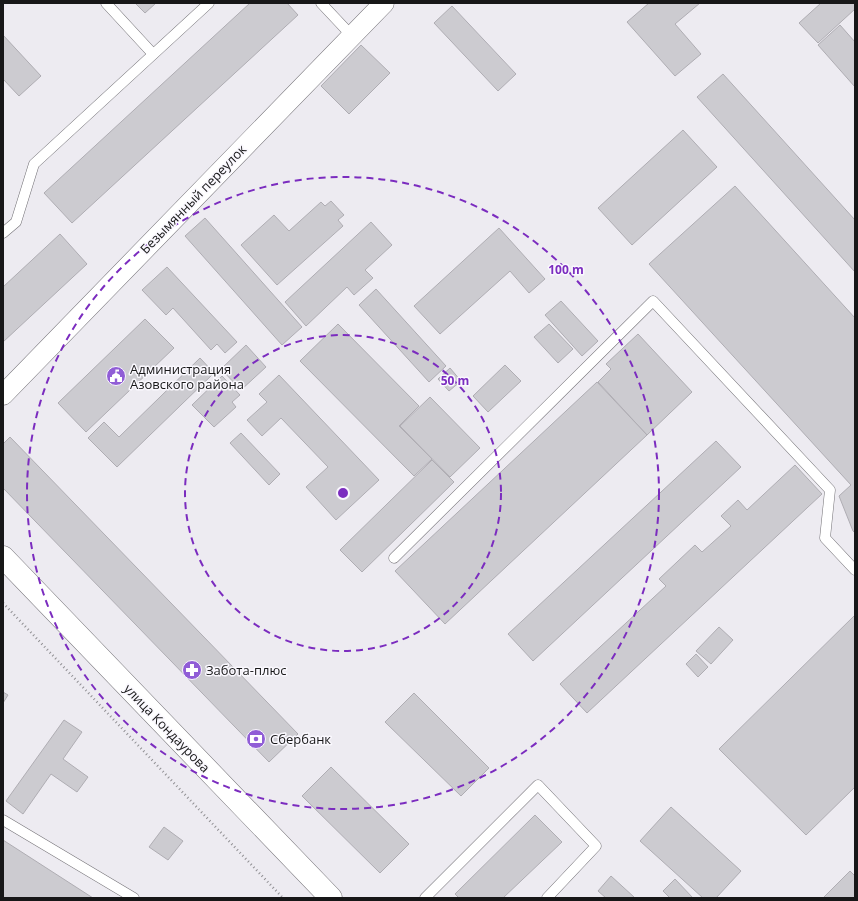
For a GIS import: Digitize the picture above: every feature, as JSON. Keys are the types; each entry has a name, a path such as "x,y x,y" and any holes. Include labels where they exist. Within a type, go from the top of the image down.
{"street":[{"name":"Безымянный переулок","path":"3,395 384,3"},
{"name":"улица Кондаурова","path":"3,558 331,898"}],"lane":[{"path":"106,3 153,54"},
{"path":"3,233 16,222 34,164 209,3"},
{"path":"321,3 352,36"},
{"path":"394,558 654,301 830,490 825,538 855,570"},
{"path":"425,898 538,785 596,846 547,898"},
{"path":"3,820 134,898"}],"path":[{"path":"3,603 283,898"}],"building":[{"path":"135,3 156,3 145,13"},
{"path":"250,3 287,3 298,15 72,223 44,193"},
{"path":"649,3 700,3 675,24 701,54 675,76 627,22"},
{"path":"821,3 855,3 855,9 818,43 799,23"},
{"path":"452,6 516,74 498,91 434,23"},
{"path":"840,25 855,42 855,87 818,45"},
{"path":"3,35 41,76 19,96 3,79"},
{"path":"361,45 390,73 349,114 321,86"},
{"path":"723,74 855,220 855,272 697,97"},
{"path":"683,130 717,167 632,245 598,208"},
{"path":"735,186 855,318 855,533 839,496 851,485 649,264"},
{"path":"331,201 344,215 338,220 343,226 277,285 241,245 274,215 289,231 321,202 325,206"},
{"path":"205,218 302,327 282,345 185,236"},
{"path":"371,222 392,245 365,270 373,278 354,295 347,287 306,326 285,302"},
{"path":"499,228 545,279 529,293 510,271 440,334 414,306"},
{"path":"60,234 87,264 3,342 3,287"},
{"path":"167,267 237,342 225,353 217,344 211,350 173,308 166,315 142,290"},
{"path":"376,289 446,366 429,382 359,305"},
{"path":"561,301 598,341 582,356 545,315"},
{"name":"Администрация Азовского района","path":"145,319 174,348 86,432 58,403"},
{"path":"338,324 419,406 399,426 432,459 414,476 300,361"},
{"path":"549,324 573,349 558,363 534,337"},
{"path":"638,334 692,392 647,435 598,382 611,369 606,364"},
{"path":"246,345 266,367 241,390 221,369"},
{"path":"200,358 214,373 117,467 88,438 104,422 119,437"},
{"path":"505,365 521,381 488,412 473,396"},
{"path":"450,368 461,381 449,391 438,379"},
{"path":"279,375 379,480 336,520 306,487 328,467 281,418 262,436 247,420 267,402 259,394"},
{"path":"222,376 240,395 232,402 236,407 214,427 192,405"},
{"path":"597,382 647,435 445,624 395,571"},
{"path":"430,397 480,448 450,477 400,426"},
{"path":"241,433 280,474 269,485 230,443"},
{"path":"10,437 298,734 269,762 3,488 3,444"},
{"path":"716,441 741,467 533,661 508,634"},
{"path":"432,460 454,482 362,572 340,550"},
{"path":"795,465 822,494 587,713 560,684 666,586 659,579 695,545 702,552 731,526 721,516 738,500 747,510"},
{"path":"855,615 855,787 806,835 719,749"},
{"path":"719,627 733,640 711,664 696,651"},
{"path":"696,654 708,667 698,677 686,664"},
{"path":"3,692 8,695 3,703"},
{"path":"414,693 489,768 461,796 385,722"},
{"path":"64,720 82,732 63,759 88,777 77,792 51,774 23,814 6,801"},
{"path":"331,767 409,844 380,873 302,796"},
{"path":"671,807 741,871 716,898 703,898 640,841"},
{"path":"535,815 562,842 503,898 459,898 455,894"},
{"path":"164,827 183,841 168,860 149,847"},
{"path":"3,840 93,898 3,898"},
{"path":"850,871 855,876 855,898 823,898"},
{"path":"611,876 634,897 606,898 598,891"},
{"path":"675,879 693,898 670,898 663,891"}],"place":[{"name":"Администрация Азовского района","path":"116,376"},
{"name":"Забота-плюс","path":"192,670"},
{"name":"Сбербанк","path":"256,739"}]}
